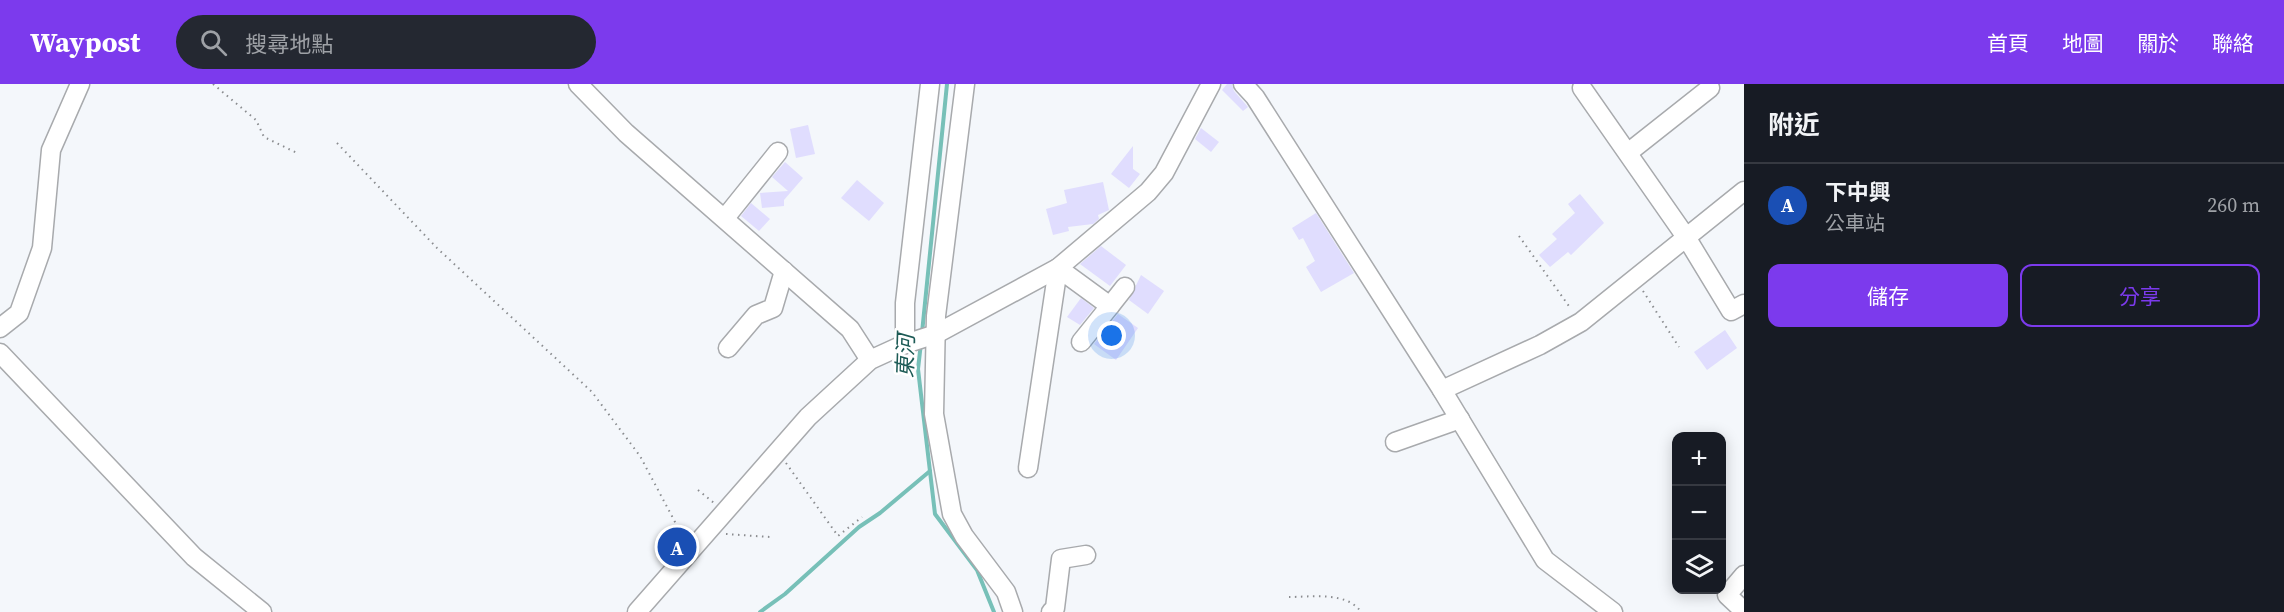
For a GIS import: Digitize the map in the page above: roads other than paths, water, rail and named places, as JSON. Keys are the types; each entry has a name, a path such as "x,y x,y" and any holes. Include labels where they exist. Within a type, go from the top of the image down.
{"street":[{"path":"0,328 19,313 42,248 51,150 80,84"},
{"path":"578,84 626,133 850,329 870,360"},
{"path":"905,344 905,303 930,84"},
{"path":"965,84 936,316 934,414 952,514 964,536 1006,592 1013,612"},
{"path":"637,612 808,417 870,360 905,344 936,334 1058,268 1148,192 1164,174 1211,84"},
{"path":"1243,84 1255,97 1442,390 1545,561 1613,612"},
{"path":"1582,88 1629,152 1686,237 1731,311 1744,304"},
{"path":"1629,152 1710,88"},
{"path":"725,218 778,152"},
{"path":"1442,390 1540,345 1581,322 1636,281 1744,191"},
{"path":"1058,268 1110,306"},
{"path":"1028,468 1058,268"},
{"path":"728,348 756,315 773,308 784,271"},
{"path":"1081,342 1125,287"},
{"path":"0,353 194,557 262,612"},
{"path":"1395,442 1460,419"},
{"path":"1052,612 1055,608 1061,559 1086,555"},
{"path":"1744,574 1727,595 1744,611"}],"waterway":[{"name":"東河","path":"922,333 947,84"},
{"name":"東河","path":"921,343 918,369 935,514 977,570 994,612"},
{"path":"760,612 785,594 859,527 880,513 930,471"}],"place":[{"name":"下中興","path":"677,547"}]}
